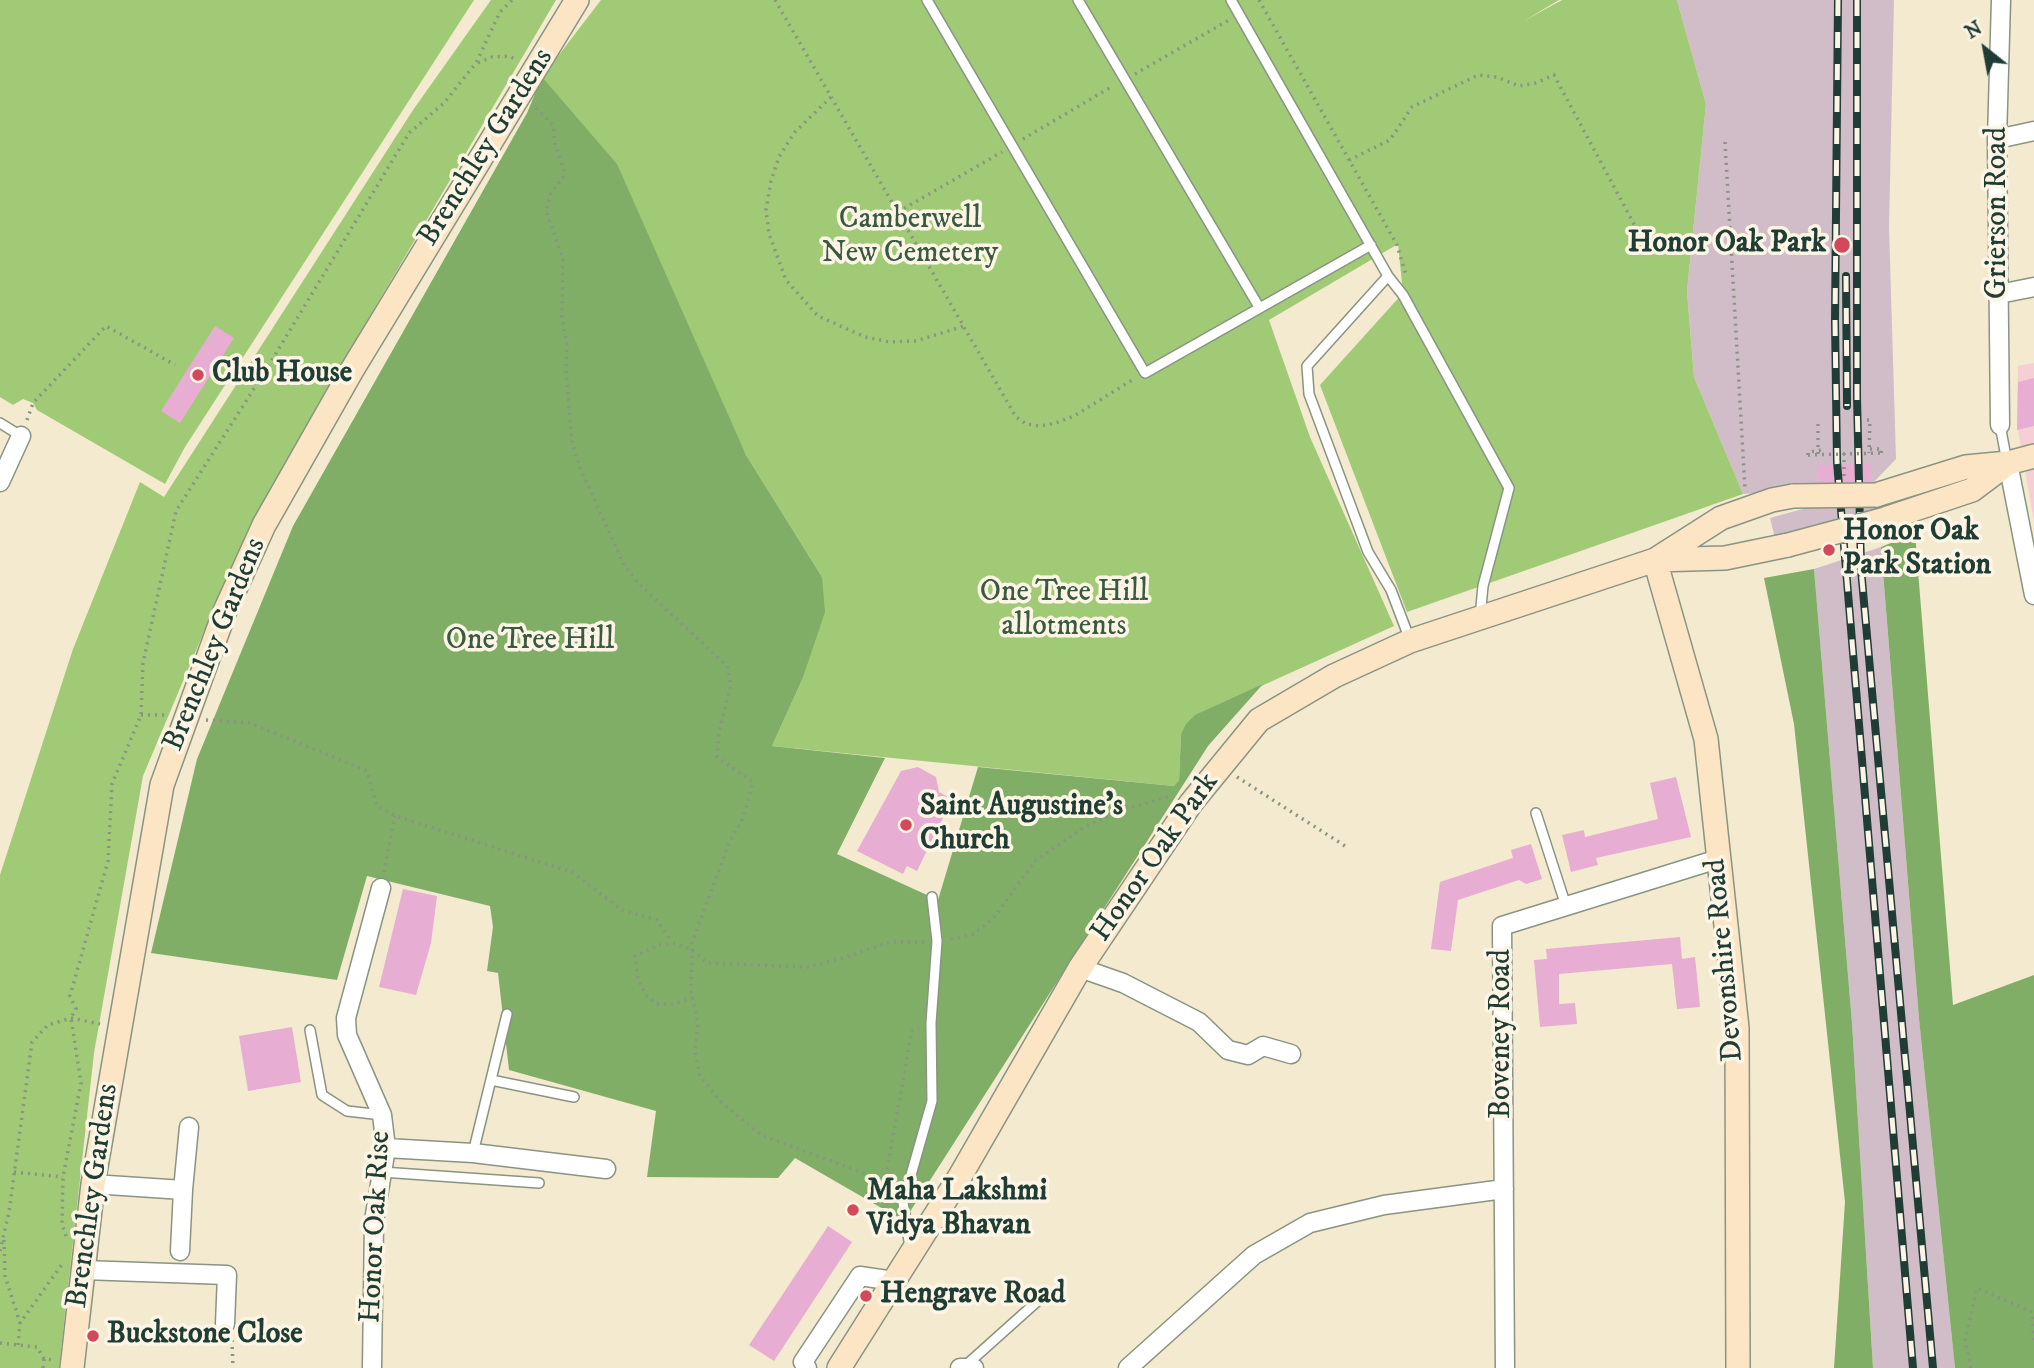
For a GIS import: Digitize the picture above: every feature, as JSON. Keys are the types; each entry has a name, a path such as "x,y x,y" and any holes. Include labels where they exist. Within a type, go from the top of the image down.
{"street":[{"name":"Brenchley Gardens","path":"72,1364 76,1262 93,1184 162,785 225,611 264,525 345,382 577,0"},
{"name":"Grierson Road","path":"2000,425 1997,139 2001,0"},
{"path":"1997,139 2034,131"},
{"path":"1999,294 2034,287"},
{"path":"0,482 21,436"},
{"name":"Honor Oak Park","path":"839,1368 911,1254 1080,968 1191,803 1259,720 1334,676 1410,641 1655,560 1721,518 1747,508 1793,496 1876,495 1966,467 2008,463 2034,456"},
{"path":"2008,463 2032,571 2034,595"},
{"name":"Honor Oak Park","path":"1655,560 1725,558 1788,545 1885,519 1972,490 2008,463"},
{"name":"Devonshire Road","path":"1655,560 1706,739 1737,1028 1738,1368"},
{"name":"Boveney Road","path":"1505,1368 1502,926 1718,859"},
{"name":"Honor Oak Rise","path":"372,1368 374,1221 386,1148 382,1115 347,1035 345,1018 381,888"},
{"path":"1080,968 1123,983 1199,1022 1228,1050 1248,1055 1263,1046 1291,1054"},
{"path":"180,1251 189,1127"},
{"path":"386,1148 473,1153 607,1169"},
{"path":"93,1184 183,1189"},
{"path":"1128,1368 1254,1255 1310,1223 1384,1205 1504,1189"},
{"path":"76,1262 226,1275 225,1324"},
{"path":"807,1368 803,1362 860,1276 894,1281"}],"lane":[{"path":"927,0 1145,373 1371,245"},
{"path":"1079,0 1259,307"},
{"path":"1231,0 1388,276 1403,295 1509,488 1483,586 1479,619"},
{"path":"1388,276 1307,366 1309,394 1368,552 1391,590 1410,641"},
{"path":"0,423 21,436"},
{"path":"2000,425 2008,463"},
{"path":"1536,813 1566,906"},
{"path":"911,1254 903,1203 932,1101 931,1023 937,941 932,897"},
{"path":"473,1153 507,1014"},
{"path":"310,1030 322,1094 347,1111 382,1115"},
{"path":"491,1080 574,1097"},
{"path":"382,1172 539,1183"},
{"path":"966,1368 1041,1298"}],"path":[{"path":"69,1246 62,1224 64,1177 81,1083 71,1018 76,1009 70,996 108,861 112,784 141,715 143,663 176,511 269,365 409,133 444,103 476,64 500,12 512,0"},
{"path":"775,0 1016,417 1026,424 1040,426 1074,416 1145,373"},
{"path":"1259,0 1397,245 1407,278 1403,295"},
{"path":"898,212 1239,15"},
{"path":"476,64 492,57 509,56 536,69"},
{"path":"1349,160 1390,140 1412,107 1478,75 1497,77 1520,86 1554,75 1642,239"},
{"path":"831,97 794,133 779,157 771,181 766,209 769,234 786,280 818,316 865,337 890,342 916,341 964,326"},
{"path":"519,98 541,110 553,125 555,144 564,170 564,176 551,193 546,211 564,259 562,317 572,443 581,470 624,565 640,585 727,666 731,685 719,731 718,757 753,782 743,818 729,843 691,949 693,998 698,1024 695,1052 701,1076 722,1102 761,1135 885,1181 912,1031 931,1023"},
{"path":"1725,142 1747,508"},
{"path":"21,436 33,403 106,326 176,365"},
{"path":"1867,420 1870,420 1868,451"},
{"path":"1820,452 1818,422 1821,422"},
{"path":"1808,455 1820,452 1881,453"},
{"path":"204,720 250,723 367,771 377,806 395,816 572,872 622,910 657,919 669,939"},
{"path":"1221,767 1345,846"},
{"path":"942,941 973,934 993,919 1035,861 1086,826 1167,795"},
{"path":"381,888 395,816"},
{"path":"693,998 674,1004 657,1004 646,995 638,980 635,956 659,945 673,943 691,949 707,963 807,967 841,959 890,942 931,942"},
{"path":"0,1251 32,1042 48,1025 71,1018 119,1025"},
{"path":"14,1172 64,1177"},
{"path":"4,1234 5,1276 20,1323 18,1345"},
{"path":"20,1323 76,1262"},
{"path":"1971,1368 1965,1341 1977,1288 2032,1312 2034,1345"},
{"path":"225,1324 232,1324 233,1368"},
{"path":"0,1343 37,1347 44,1359 43,1368"},
{"path":"44,1359 72,1364"}],"shaded area":[{"path":"1677,0 1894,0 1889,227 1896,459 1871,485 1743,494 1694,377 1687,291 1706,104"},
{"path":"2034,363 2034,522 2017,425 2018,366"},
{"path":"1817,505 1879,506 1877,510 1775,538 1770,518"},
{"path":"1881,547 1919,1019 1955,1368 1873,1368 1852,1023 1814,569"}],"green space":[{"path":"0,0 474,0 185,447 165,484 37,410 33,403 23,399 13,405 0,397"},
{"path":"491,0 556,0 320,401 208,622 143,776 94,1053 59,1368 0,1368 0,875 73,649 140,482 164,497 413,110"},
{"name":"Camberwell New Cemetery","path":"601,0 1559,0 1524,21 1562,0 1677,0 1706,104 1687,291 1694,377 1743,494 1407,612 1320,385 1403,293 1398,244 1269,320 1310,437 1394,626 1195,716 1181,734 1179,780 1174,786 772,746 802,680 822,577 746,455 542,77"},
{"name":"One Tree Hill","path":"542,77 617,164 746,455 822,577 825,612 802,680 772,746 885,758 837,854 938,900 978,767 1174,786 1179,780 1181,734 1186,724 1195,715 1263,684 1208,746 904,1221 795,1158 778,1178 647,1177 656,1111 509,1070 498,973 487,971 493,927 490,906 367,876 337,980 151,953 197,759 293,526 527,113"},
{"path":"1915,533 1953,1005 2034,975 2034,1368 1955,1368 1919,1019 1881,547"},
{"path":"1814,569 1852,1023 1873,1368 1834,1368 1845,1202 1794,724 1764,578"}],"building":[{"name":"Club House","path":"215,326 234,338 180,423 161,411"},
{"path":"2034,378 2034,426 2017,430 2018,382"},
{"path":"1871,464 1871,481 1818,482 1817,465"},
{"name":"Saint Augustine's Church","path":"918,767 936,777 939,792 952,799 917,871 907,866 903,874 857,851 901,771"},
{"path":"1676,777 1691,837 1596,858 1598,865 1571,872 1562,835 1584,830 1585,837 1658,819 1650,783"},
{"path":"1531,844 1542,879 1526,884 1519,880 1458,900 1451,951 1431,949 1440,882 1513,858 1511,850"},
{"path":"403,889 437,896 431,943 416,995 379,987"},
{"path":"1680,937 1682,959 1695,957 1700,1007 1677,1009 1672,964 1559,974 1559,1004 1575,1003 1577,1024 1540,1027 1534,960 1547,959 1546,949"},
{"path":"292,1027 301,1082 248,1091 239,1036"},
{"path":"828,1226 852,1242 774,1361 749,1345"}],"railway":[{"path":"1838,0 1835,321 1837,462 1913,1368"},
{"path":"1857,0 1857,397 1861,569 1933,1368"},
{"path":"1846,276 1847,406"}],"place":[{"name":"Honor Oak Park","path":"1842,245"},
{"name":"Club House","path":"198,375"},
{"name":"Honor Oak Park Station","path":"1829,550"},
{"name":"Saint Augustine's Church","path":"906,825"},
{"name":"Maha Lakshmi Vidya Bhavan","path":"853,1210"},
{"name":"Hengrave Road","path":"866,1296"},
{"name":"Buckstone Close","path":"93,1336"}],"park label":[{"name":"One Tree Hill allotments","path":"1064,611"}]}
